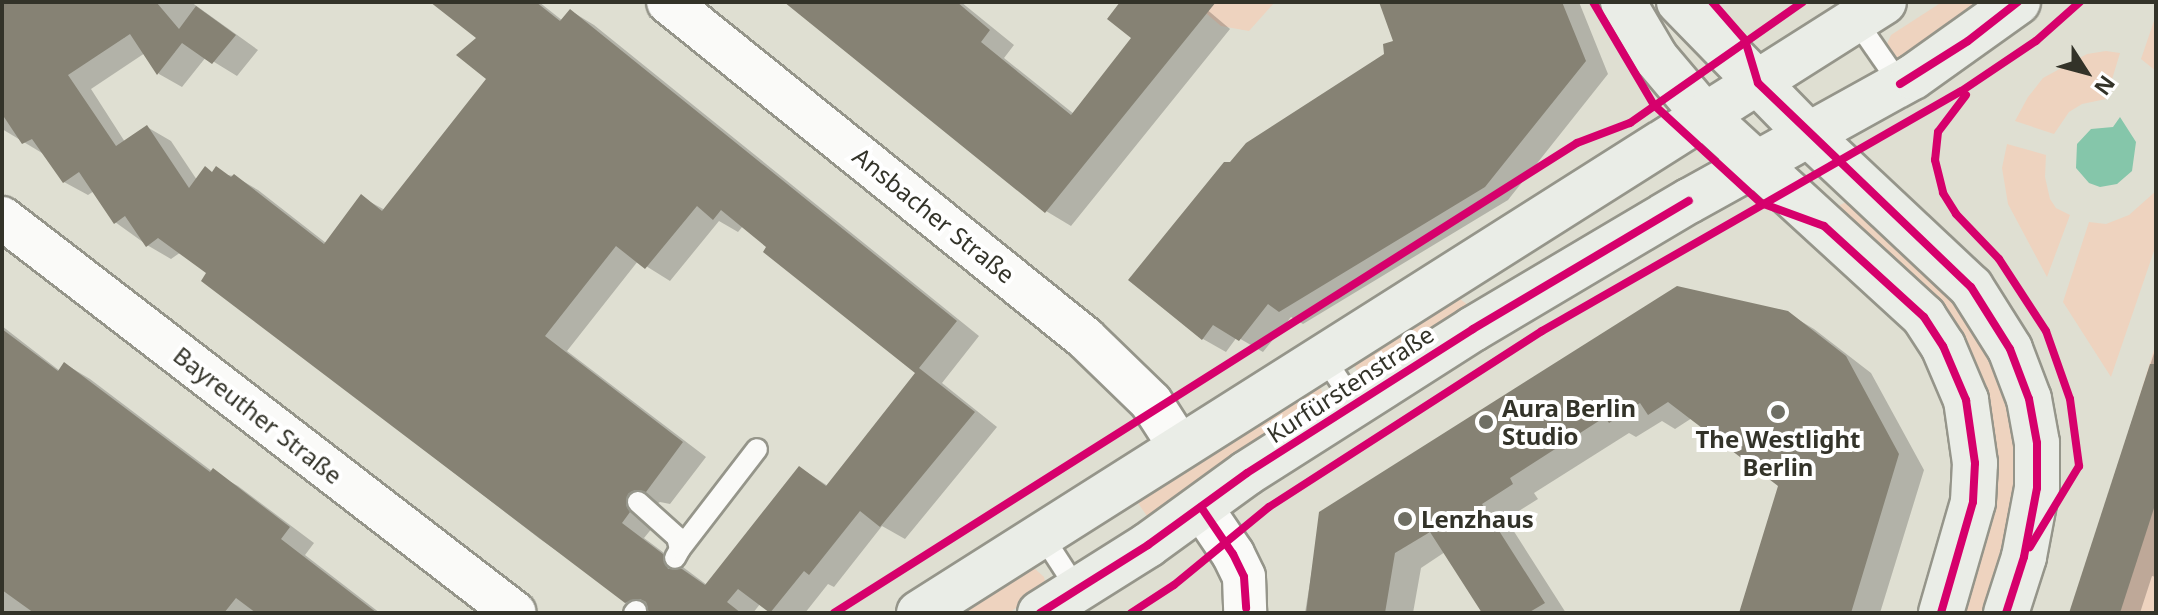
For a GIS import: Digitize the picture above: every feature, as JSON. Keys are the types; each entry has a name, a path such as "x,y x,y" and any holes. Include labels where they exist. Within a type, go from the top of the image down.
{"main road":[{"path":"1623,2 1656,58 1705,116 1924,317 1956,372 1972,431 1975,463 1973,502 1941,613"},
{"path":"1679,2 1809,135 1971,287 2010,349 2029,399 2037,443 2037,488 2024,557 2006,613"},
{"name":"Kurfürstenstraße","path":"1040,613 1355,404 1545,285 1900,84 1968,41 2018,2"},
{"name":"Kurfürstenstraße","path":"919,613 1870,11"}],"street":[{"name":"Ansbacher Straße","path":"668,2 1085,338 1151,402 1180,447"},
{"name":"Bayreuther Straße","path":"2,218 515,613"},
{"path":"1201,507 1233,554 1244,577 1245,613"}],"lane":[{"path":"1870,11 1900,84"},
{"path":"1323,356 1355,404"},
{"path":"638,502 670,527 677,537 676,556 757,449"},
{"path":"1042,535 1077,589"}],"shaded area":[{"path":"1193,2 1275,2 1249,31 1221,26"},
{"path":"1942,2 1994,2 1898,62 1892,60 1885,48 1891,35"},
{"path":"2156,15 2156,71 2141,59"},
{"path":"2106,51 2120,53 2106,99 2082,104 2069,112 2054,134 2015,121 2043,78 2087,54"},
{"path":"2120,117 2136,142 2132,171 2117,184 2100,187 2089,183 2076,168 2077,144 2091,129 2113,127"},
{"path":"2007,144 2046,155 2045,177 2050,199 2056,208 2070,215 2047,277 2008,204 2002,168"},
{"path":"2156,191 2156,245 2111,377 2063,302 2089,222 2106,224 2129,215"},
{"path":"1850,200 1951,294 1990,354 2004,385 2013,422 2016,466 2012,513 2002,562 1985,613 1963,613 1991,508 1907,272 1834,208"},
{"path":"1456,296 1468,305 1441,328 1363,375 1358,373 1355,367 1358,358"},
{"path":"2156,343 2156,613 2120,613 2136,408"},
{"path":"1314,387 1321,389 1324,398 1151,522 1134,497"},
{"path":"1033,567 1044,577 1046,586 1009,613 950,613"}],"building":[{"path":"2,2 152,2 157,3 179,29 196,6 236,35 212,64 182,43 157,75 130,34 68,75 116,146 147,125 189,188 205,166 212,172 216,166 231,177 234,174 324,244 361,194 382,211 486,79 456,55 476,38 430,2 536,2 560,21 570,9 957,321 919,368 975,412 880,527 860,511 809,575 804,571 770,613 738,589 727,602 741,613 649,613 646,602 640,599 625,603 201,281 206,273 158,238 146,247 125,216 114,224 79,172 63,183 32,139 22,144 2,114","holes":["697,206 713,220 721,210 766,247 763,252 915,373 826,486 799,466 705,585 682,569 668,569 663,554 622,523 630,512 626,505 628,494 635,490 646,492 683,442 545,336 616,246 645,269"]},
{"path":"784,2 957,2 990,30 981,42 1071,115 1131,38 1107,19 1120,2 1216,2 1045,213"},
{"path":"1379,2 1562,2 1586,61 1485,187 1279,312 1268,304 1239,341 1213,325 1202,340 1128,280 1224,162 1230,162 1246,143 1384,54 1383,44 1393,41"},
{"path":"1677,286 1788,311 1846,356 1899,454 1851,613 1739,613 1778,486 1668,402 1648,415 1640,403 1609,423 1605,417 1510,478 1513,484 1482,504 1545,603 1528,613 1482,613 1430,532 1395,553 1385,613 1306,613 1319,512"},
{"path":"2,329 58,371 64,362 210,472 213,468 290,527 281,539 377,613 256,613 236,598 224,613 34,613 2,590"},
{"path":"2150,364 2156,364 2156,502 2120,613 2069,613"}],"cycle path":[{"path":"1593,2 1654,105 1761,203 1824,226 1924,317 1943,346 1966,400 1975,463 1973,502 1941,613"},
{"path":"1712,2 1745,40 1758,83 1971,287 2010,349 2029,399 2037,443 2037,488 2024,557 2006,613"},
{"path":"834,613 1577,143 1630,123 1803,2"},
{"path":"1900,84 1968,41 2018,2"},
{"path":"1131,613 1174,585 1269,507 1542,331 1960,92 2036,41 2080,2"},
{"path":"1966,95 1938,132 1935,160 1943,193 1956,214 1999,259 2046,331 2070,399 2079,466 2030,547"},
{"path":"1040,613 1148,545 1247,473 1473,329 1689,201"},
{"path":"1201,507 1233,554 1244,577 1246,608"}],"place":[{"name":"The Westlight Berlin","path":"1778,412"},
{"name":"Aura Berlin Studio","path":"1486,422"},
{"name":"Lenzhaus","path":"1405,519"}]}
